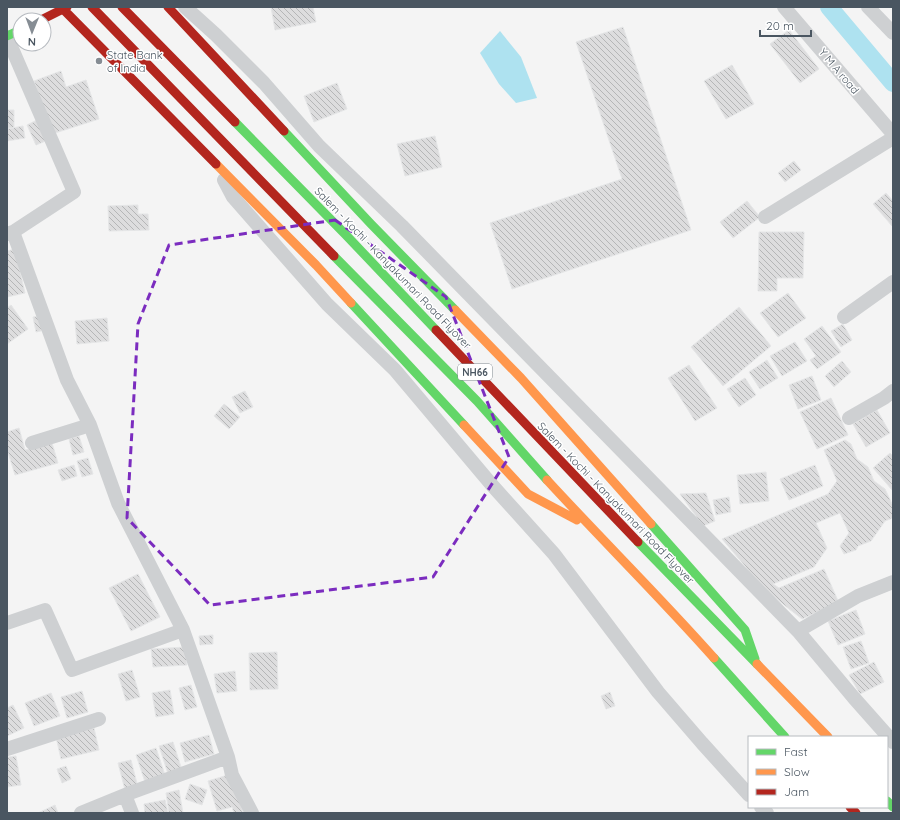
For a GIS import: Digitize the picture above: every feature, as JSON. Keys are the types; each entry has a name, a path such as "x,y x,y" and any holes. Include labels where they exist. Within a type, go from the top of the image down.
{"main road":[{"name":"NH66","path":"92,7 232,152 477,401 589,526 692,633 784,736"},
{"name":"Salem - Kochi - Kanyakumari Road Flyover","path":"122,7 345,234 662,568 827,736"},
{"path":"168,7 244,90 371,224 526,384 745,630 756,662"},
{"path":"52,14 64,8 316,265 528,494 589,526"}],"street":[{"path":"184,7 216,35 264,83 319,146 402,226 798,631 888,736"},
{"name":"Y M A road","path":"784,7 893,134"},
{"path":"868,7 893,33"},
{"path":"7,36 74,192 10,233 67,380 90,425 118,503 183,630 228,757 232,775 252,813"},
{"path":"765,217 893,138"},
{"path":"216,164 233,196 327,304 395,370 491,484 554,554 658,692 748,794"},
{"path":"844,317 893,282"},
{"path":"849,418 884,398 893,391"},
{"path":"32,443 90,425"},
{"path":"798,631 858,596 893,582"},
{"path":"7,623 45,610 72,670 183,630"},
{"path":"7,749 99,719"},
{"path":"81,813 228,757"},
{"path":"125,796 132,813"}],"highlighted area":[{"path":"335,220 446,297 509,457 433,577 210,605 127,518 138,324 169,245"}],"water":[{"path":"500,31 521,57 537,98 516,103 499,84 480,53"}],"building":[{"path":"271,7 313,7 316,22 275,30"},
{"path":"623,27 691,230 512,289 490,223 622,179 576,42"},
{"path":"789,30 819,69 800,83 770,44"},
{"path":"732,65 754,104 726,119 704,81"},
{"path":"61,71 66,87 86,80 99,119 52,134 34,81"},
{"path":"337,83 347,109 314,122 304,96"},
{"path":"7,110 14,110 14,128 7,128"},
{"path":"39,119 48,140 36,145 27,125"},
{"path":"23,126 25,138 7,141 7,129"},
{"path":"435,136 442,167 405,176 397,144"},
{"path":"794,161 801,170 785,182 778,173"},
{"path":"886,193 893,201 893,227 873,204"},
{"path":"747,201 760,217 733,238 720,222"},
{"path":"138,205 138,214 148,214 149,230 109,231 108,206"},
{"path":"759,232 804,232 803,278 777,278 777,291 758,291"},
{"path":"15,249 25,293 7,297 7,251"},
{"path":"788,293 806,318 778,337 760,313"},
{"path":"11,305 28,329 7,344 7,308"},
{"path":"739,307 771,346 723,386 691,347"},
{"path":"42,316 45,330 36,332 33,317"},
{"path":"107,318 109,341 77,344 75,321"},
{"path":"843,324 852,340 841,347 831,331"},
{"path":"822,326 841,352 817,369 810,360 816,356 804,339"},
{"path":"795,342 807,361 782,376 770,356"},
{"path":"767,360 778,378 760,389 749,372"},
{"path":"842,361 851,372 834,387 825,376"},
{"path":"689,365 717,408 695,421 668,378"},
{"path":"812,376 821,400 798,409 789,385"},
{"path":"745,378 756,395 739,407 727,389"},
{"path":"245,391 253,407 240,413 232,397"},
{"path":"831,398 848,435 817,449 800,412"},
{"path":"224,404 240,417 229,429 214,416"},
{"path":"877,410 890,433 866,447 853,424"},
{"path":"19,428 25,450 52,443 58,463 15,475 7,449 7,432"},
{"path":"79,436 84,452 73,455 69,439"},
{"path":"845,440 851,444 857,459 868,467 874,481 885,489 893,506 893,518 885,521 871,541 858,546 856,550 844,554 840,546 849,533 840,513 816,523 827,548 814,567 773,584 779,588 824,569 839,603 802,619 756,583 745,566 722,539 828,494 837,481 824,450"},
{"path":"890,453 893,456 893,491 873,468"},
{"path":"88,458 93,474 82,477 77,461"},
{"path":"74,465 77,476 62,481 58,470"},
{"path":"815,465 823,486 789,500 780,479"},
{"path":"766,472 769,501 740,504 737,475"},
{"path":"706,493 715,521 703,526 680,494"},
{"path":"729,497 731,512 716,515 713,500"},
{"path":"138,574 160,617 131,631 109,588"},
{"path":"856,610 865,634 838,645 828,621"},
{"path":"213,635 213,644 200,645 199,636"},
{"path":"861,641 869,663 851,669 843,647"},
{"path":"186,647 187,665 153,667 151,649"},
{"path":"277,652 278,689 250,690 249,653"},
{"path":"874,662 884,682 860,694 849,675"},
{"path":"132,670 140,697 126,701 118,674"},
{"path":"235,671 237,691 217,693 214,674"},
{"path":"191,685 197,707 185,710 179,688"},
{"path":"170,690 174,714 156,717 152,693"},
{"path":"82,691 88,712 67,718 61,697"},
{"path":"610,692 615,706 606,709 601,696"},
{"path":"51,693 60,716 34,726 25,703"},
{"path":"13,705 24,728 7,736 7,708"},
{"path":"94,728 99,750 61,759 56,737"},
{"path":"209,735 214,754 185,762 180,743"},
{"path":"173,742 183,773 169,777 159,746"},
{"path":"156,748 166,778 146,785 136,755"},
{"path":"16,756 21,785 7,787 7,757"},
{"path":"131,760 138,787 125,790 118,763"},
{"path":"66,766 71,779 62,783 57,769"},
{"path":"231,774 243,812 234,813 232,807 217,811 208,781"},
{"path":"190,784 207,790 202,805 185,799"},
{"path":"179,790 183,813 169,813 166,793"},
{"path":"165,800 168,813 145,813 144,804"},
{"path":"55,805 58,813 38,813"}],"waterway":[{"path":"829,7 893,83"}],"traffic: fast":[{"path":"7,36 12,34"},
{"path":"235,122 345,234 436,330"},
{"path":"284,131 371,224 455,310"},
{"path":"334,256 477,401 547,480"},
{"path":"351,303 464,425"},
{"path":"651,524 745,630 755,659"},
{"path":"638,542 757,664"},
{"path":"714,658 784,736"},
{"path":"888,802 893,807"}],"traffic: slow":[{"path":"216,164 316,265 351,303"},
{"path":"455,310 521,378 651,524"},
{"path":"464,425 528,494 577,520"},
{"path":"547,480 714,658"},
{"path":"757,664 827,736"}],"traffic: jam":[{"path":"61,7 216,164"},
{"path":"52,14 67,7"},
{"path":"92,7 334,256"},
{"path":"122,7 235,122"},
{"path":"168,7 284,131"},
{"path":"436,330 638,542"},
{"path":"851,808 856,813"}],"place":[{"name":"State Bank of India","path":"99,61"}]}
